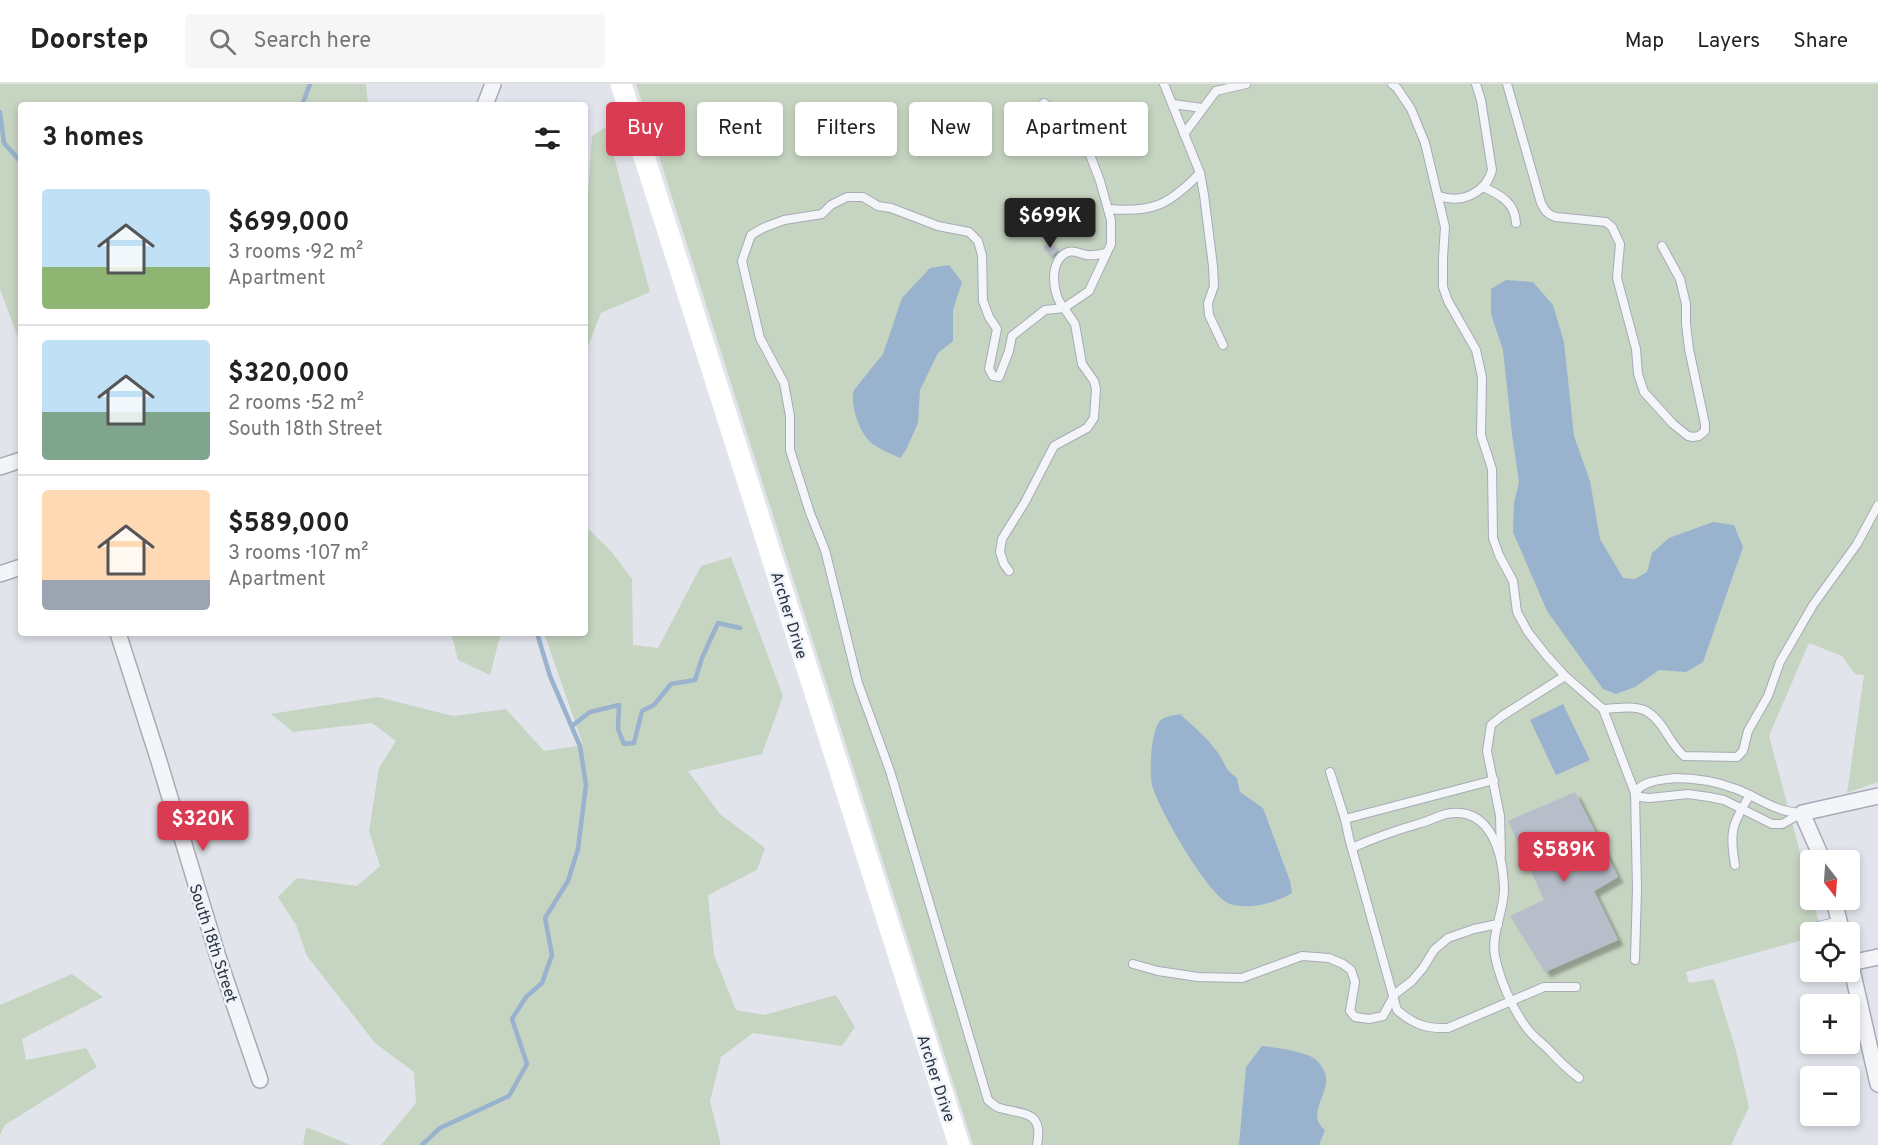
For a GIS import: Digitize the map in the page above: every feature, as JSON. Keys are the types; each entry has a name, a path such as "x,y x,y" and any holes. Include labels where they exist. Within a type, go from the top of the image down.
{"street":[{"path":"486,102 493,84"},
{"name":"Archer Drive","path":"621,84 959,1145"},
{"path":"0,467 18,461"},
{"path":"0,574 18,568"},
{"name":"South 18th Street","path":"119,636 218,957 260,1080"},
{"path":"1818,850 1802,813 1878,795"},
{"path":"1860,960 1878,957"},
{"path":"1855,982 1878,1084"}],"lane":[{"path":"1164,84 1200,173 1213,266 1214,286 1208,303 1209,315 1223,345"},
{"path":"1184,134 1216,91 1246,84"},
{"path":"1392,84 1411,110 1425,143 1445,227 1443,287 1448,301 1476,350 1482,377 1481,435 1492,469 1493,538 1513,581 1517,612 1528,632 1546,656 1603,709 1635,793 1637,888 1635,960"},
{"path":"1438,196 1456,200 1467,197 1483,187 1489,180 1492,170 1482,100 1476,84"},
{"path":"1507,84 1540,203 1550,215 1606,222 1612,227 1620,244 1617,278 1636,349 1638,374 1644,392 1673,424 1688,436 1699,436 1705,431 1706,424 1689,349 1686,304 1680,279 1662,246"},
{"path":"1173,105 1202,108"},
{"path":"997,329 989,369 993,376 999,377 1015,333 1045,310 1064,308 1089,291 1110,244 1111,220 1090,156"},
{"path":"1108,209 1130,211 1157,206 1181,192 1200,173"},
{"path":"1483,187 1502,197 1511,205 1516,213 1516,223"},
{"path":"1015,333 997,329 989,317 983,301 980,248 978,241 969,232 938,226 891,208 878,206 863,197 847,197 831,205 822,214 784,220 763,228 751,235 742,261 760,338 784,383 790,416 790,450 810,513 825,550 858,683 890,771 988,1100 998,1108 1027,1113 1039,1130 1037,1145"},
{"path":"1009,571 1000,552 1002,539 1025,502 1054,446 1087,428 1094,418 1096,389 1094,381 1082,364 1075,324 1055,294 1054,270 1059,259 1068,252 1079,252 1086,255 1106,253"},
{"path":"1603,709 1638,707 1649,711 1663,727 1678,752 1684,756 1737,757 1743,751 1748,731 1768,696 1780,662 1813,605 1857,544 1878,505"},
{"path":"1565,676 1491,725 1487,752 1500,816 1504,890 1495,936 1495,955 1512,1001 1526,1027 1558,1062 1579,1078"},
{"path":"1330,772 1345,819 1396,1010 1408,1020 1433,1029 1448,1028 1544,987 1576,987"},
{"path":"1635,793 1646,783 1675,778 1715,781 1787,813 1802,813"},
{"path":"1345,819 1494,780"},
{"path":"1635,793 1640,797 1650,798 1688,794 1724,800 1772,824 1782,824 1802,813"},
{"path":"1735,865 1731,842 1733,825 1750,795"},
{"path":"1352,848 1382,834 1447,814 1467,814 1480,819 1491,834 1501,855"},
{"path":"1133,964 1158,971 1198,977 1242,978 1302,956 1329,958 1352,970 1355,982 1350,1011 1355,1017 1369,1019 1383,1016 1395,994 1412,981 1434,950 1448,938 1498,924"}],"green space":[{"path":"0,84 366,84 368,102 18,102 18,338 0,289"},
{"path":"636,84 1878,84 1878,782 1847,793 1864,675 1855,674 1842,656 1809,643 1769,736 1800,852 1800,910 1816,910 1819,922 1800,922 1800,941 1686,972 1689,983 1714,979 1735,1047 1749,1107 1731,1145 973,1145 659,156 685,156 685,102 642,102"},
{"path":"606,127 606,156 614,156 650,292 601,313 588,346 588,193 592,136"},
{"path":"588,529 611,551 632,579 633,645 658,648 701,566 731,557 783,696 762,754 688,771 720,814 765,848 757,870 708,895 714,955 736,1010 764,1015 836,995 855,1027 842,1046 753,1033 721,1057 710,1101 721,1145 381,1145 416,1103 414,1072 375,1043 307,956 296,925 278,897 297,878 357,886 380,866 369,831 379,768 396,741 372,723 293,732 271,714 378,697 453,716 506,709 544,751 583,745 545,636 588,636"},
{"path":"452,636 500,636 490,675 458,660"},
{"path":"72,974 103,997 22,1039 26,1060 86,1048 97,1067 5,1125 0,1135 0,1005"},
{"path":"306,1127 351,1145 303,1145"}],"water":[{"path":"949,265 962,282 953,310 953,341 938,353 920,390 918,423 900,458 869,441 857,420 853,404 854,390 883,354 902,298 930,268"},
{"path":"1506,280 1533,282 1553,305 1564,342 1574,436 1590,481 1600,539 1623,578 1635,579 1647,572 1652,553 1669,538 1713,522 1734,525 1743,547 1703,662 1686,672 1659,670 1635,687 1616,694 1603,689 1547,611 1513,532 1514,503 1519,482 1503,350 1491,314 1491,289"},
{"path":"1563,704 1590,760 1556,775 1530,720"},
{"path":"1180,714 1216,750 1228,770 1237,778 1240,792 1263,808 1290,881 1292,893 1262,904 1237,906 1230,904 1209,885 1185,850 1156,796 1151,771 1152,743 1156,727 1166,717"},
{"path":"1262,1046 1304,1054 1314,1058 1322,1067 1326,1085 1317,1116 1325,1130 1319,1145 1239,1145 1246,1067"}],"building":[{"path":"1049,242 1058,250 1052,256 1043,248"},
{"path":"1575,792 1618,877 1594,891 1618,940 1545,972 1510,916 1544,900 1508,821"}],"waterway":[{"path":"303,102 310,84"},
{"path":"0,112 4,143 18,159"},
{"path":"572,726 590,712 619,705 618,729 624,744 634,743 642,711 654,705 671,684 695,680 718,623 740,628"},
{"path":"422,1145 440,1128 509,1096 527,1064 512,1019 526,997 542,983 552,955 545,918 568,881 578,849 586,785 580,746 550,676 538,636"}]}
